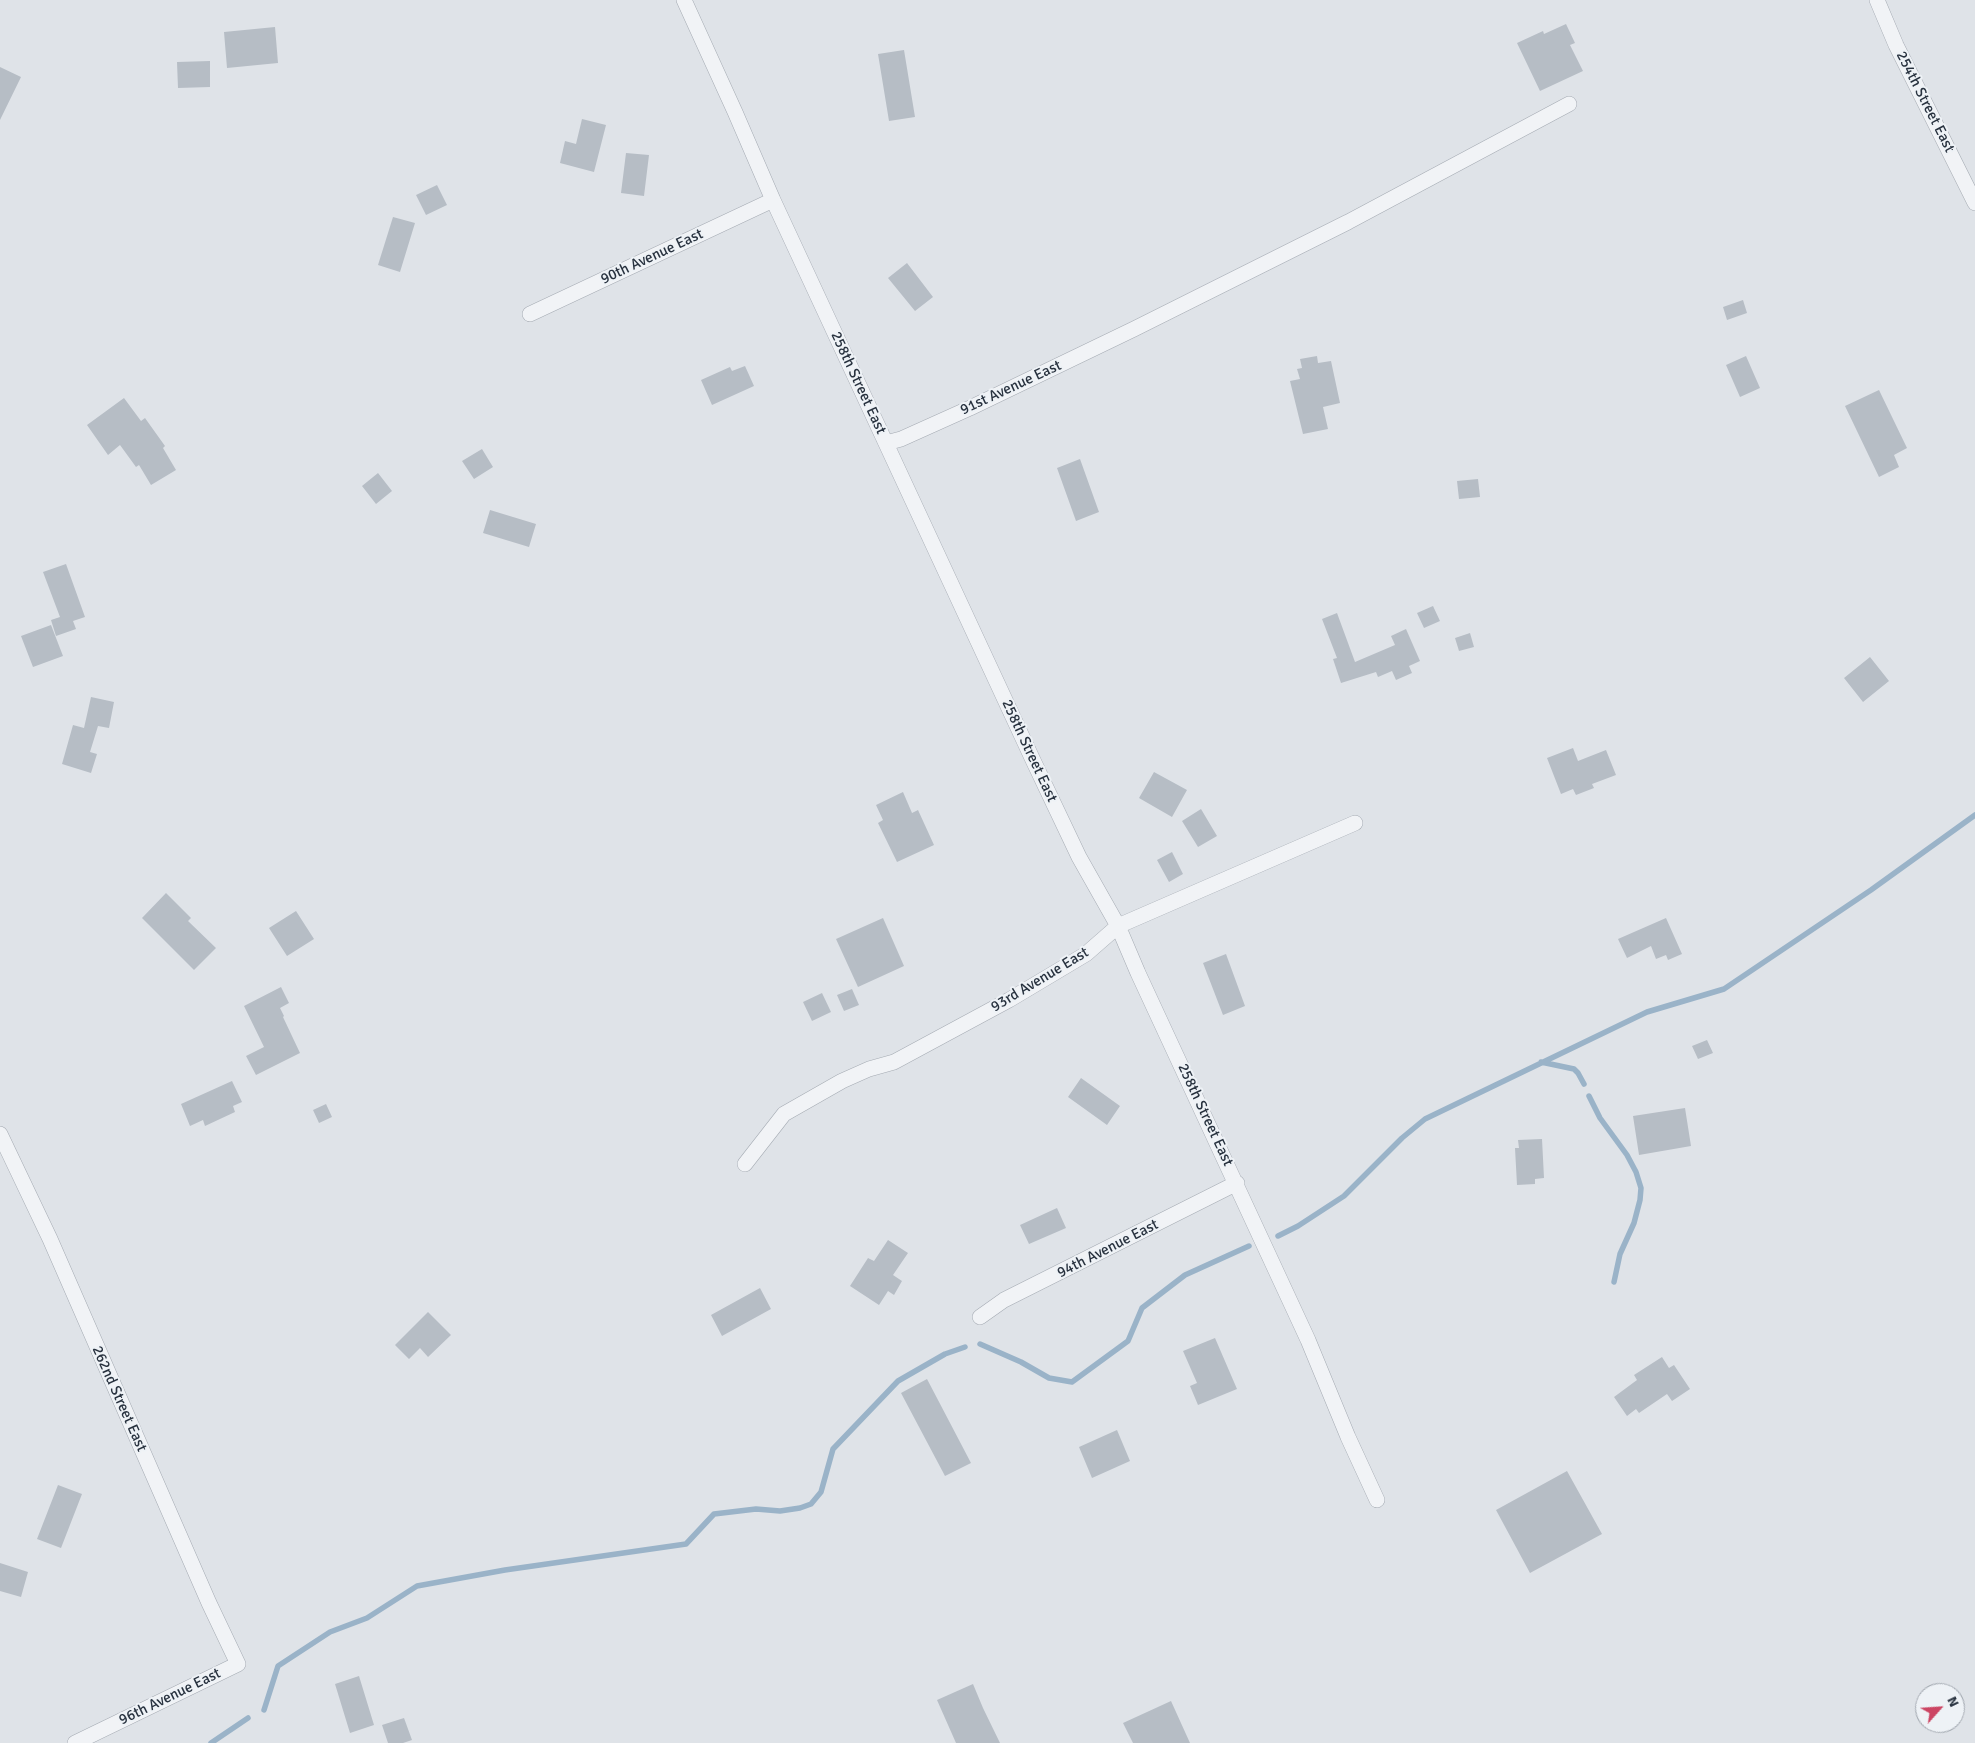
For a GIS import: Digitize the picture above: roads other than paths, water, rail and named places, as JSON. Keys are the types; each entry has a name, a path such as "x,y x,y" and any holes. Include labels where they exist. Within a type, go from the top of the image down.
{"street":[{"name":"258th Street East","path":"684,0 773,200 1079,857 1118,926 1237,1183 1308,1340 1348,1437 1377,1500"},
{"name":"254th Street East","path":"1877,0 1896,45 1975,203"},
{"name":"91st Avenue East","path":"886,443 901,439 970,408 1134,329 1348,222 1569,104"},
{"name":"90th Avenue East","path":"530,314 773,200"},
{"name":"93rd Avenue East","path":"745,1164 784,1114 842,1081 869,1069 894,1062 1009,1000 1086,954 1118,926 1355,823"},
{"name":"262nd Street East","path":"0,1134 50,1239 209,1603 238,1664"},
{"name":"94th Avenue East","path":"980,1317 1004,1300 1237,1183"},
{"name":"96th Avenue East","path":"76,1743 238,1664"}],"waterway":[{"path":"1278,1236 1298,1226 1344,1196 1402,1138 1425,1119 1647,1012 1724,989 1871,890 1975,815"},
{"path":"1541,1062 1574,1069 1584,1084"},
{"path":"1589,1096 1600,1118 1627,1155 1636,1172 1641,1188 1634,1223 1620,1254 1614,1282"},
{"path":"980,1344 1021,1362 1049,1378 1072,1382 1128,1341 1142,1308 1185,1275 1249,1246"},
{"path":"264,1710 278,1666 330,1632 367,1618 417,1586 505,1570 686,1544 714,1514 756,1509 780,1511 811,1504 821,1492 833,1449 898,1381 945,1354 965,1347"},
{"path":"211,1743 248,1718"}]}
